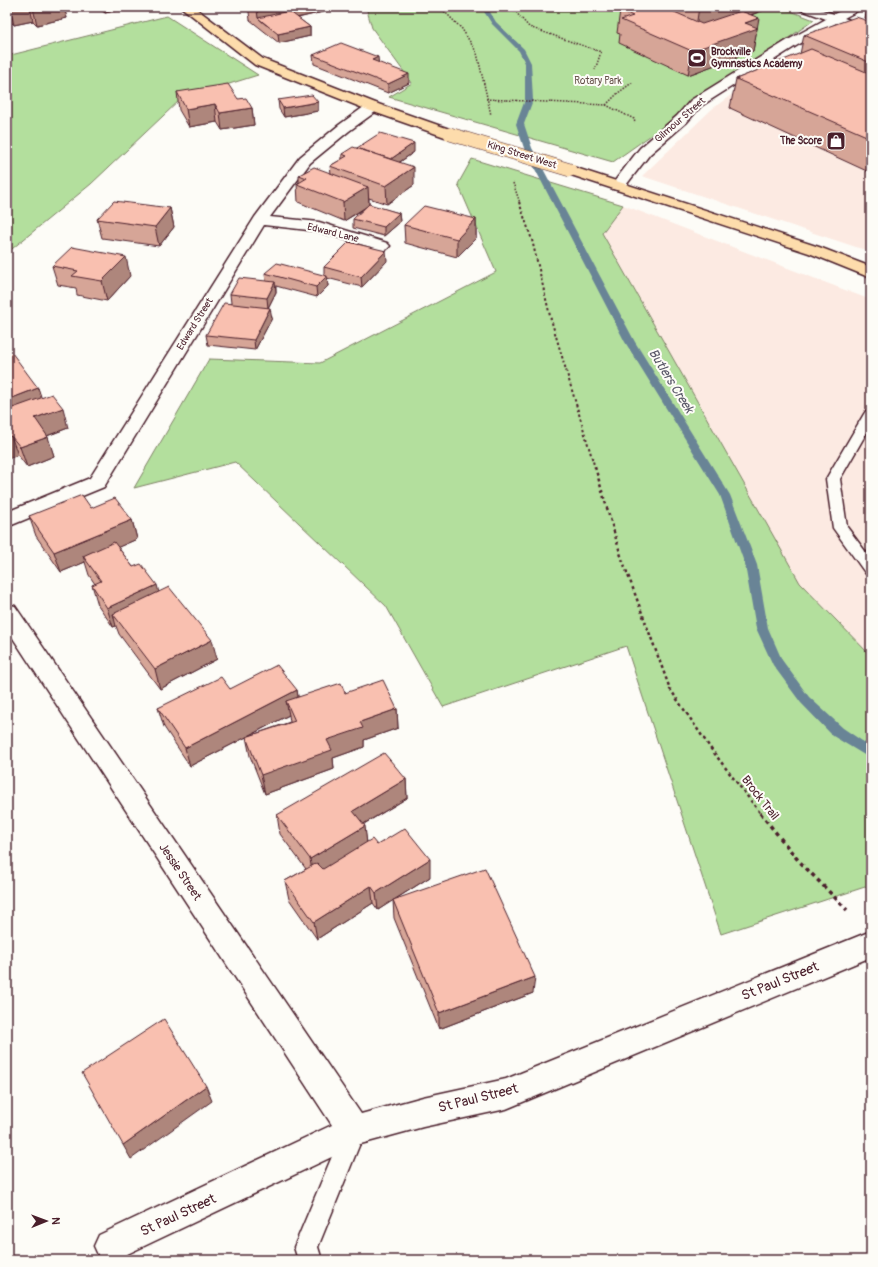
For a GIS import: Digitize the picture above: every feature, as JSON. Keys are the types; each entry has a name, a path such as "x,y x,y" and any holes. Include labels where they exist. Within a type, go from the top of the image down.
{"main road":[{"name":"King Street West","path":"188,7 259,62 373,107 450,134 570,170 814,250 871,273"}],"street":[{"path":"803,7 871,32"},
{"name":"Gilmour Street","path":"618,186 645,151 682,118 696,103 835,18 857,7"},
{"name":"Edward Street","path":"7,520 98,482 260,220 305,160 344,128 373,107"},
{"name":"Edward Lane","path":"260,220 319,228 382,246"},
{"name":"Jessie Street","path":"7,612 354,1131"},
{"name":"St Paul Street","path":"110,1246 354,1131 423,1112 506,1094 871,944"}],"lane":[{"path":"871,414 833,479 840,528 871,570"},
{"path":"310,1260 306,1247 354,1131"}],"path":[{"path":"440,7 462,29 477,53 486,98 492,118"},
{"path":"514,7 514,10 529,27 601,52 595,70"},
{"path":"606,105 618,93 633,82"},
{"path":"486,98 606,105 634,119 645,151"},
{"name":"Brock Trail","path":"512,180 532,240 550,316 621,556 670,689 711,749 752,803 798,860 847,910"}],"shaded area":[{"path":"780,59 871,98 871,252 642,176 712,109"},
{"path":"623,205 871,300 871,656 800,583 602,233"}],"green space":[{"name":"Rotary Park","path":"366,7 780,7 814,20 613,162 389,97 412,83 372,28"},
{"path":"167,16 258,75 181,99 91,184 7,253 7,56"},
{"path":"472,159 623,205 602,233 800,583 871,656 871,885 721,934 626,646 443,707 386,606 235,462 134,488 209,359 320,363 496,272 458,184"}],"building":[{"path":"8,7 19,7 10,9"},
{"path":"252,7 273,7 257,10"},
{"path":"630,7 663,7 702,24 741,11 759,18 745,23 758,28 692,51 621,20 633,16 620,10"},
{"path":"289,11 310,27 278,34 258,18"},
{"path":"856,17 871,22 871,63 804,35"},
{"path":"341,43 378,57 372,60 409,74 388,84 313,55"},
{"path":"811,49 871,74 871,138 736,79"},
{"path":"228,84 238,99 246,98 252,108 220,113 215,104 186,109 177,92"},
{"path":"312,95 318,102 283,108 278,100"},
{"path":"380,133 414,143 391,159 357,148"},
{"path":"353,147 414,167 386,186 330,166 347,156 342,154"},
{"path":"314,167 368,187 343,202 297,184 307,178 299,175"},
{"path":"114,201 170,208 155,227 97,219"},
{"path":"369,204 399,213 384,227 353,219"},
{"path":"424,206 476,219 457,239 404,225"},
{"path":"349,242 386,251 361,277 324,267"},
{"path":"72,247 126,257 102,281 72,276 78,271 52,266"},
{"path":"277,263 327,276 316,287 265,273"},
{"path":"239,278 275,282 267,298 230,294"},
{"path":"224,303 270,308 254,340 206,335"},
{"path":"12,353 38,388 7,400 7,355"},
{"path":"52,394 63,408 35,418 48,437 20,447 11,436 7,437 7,410"},
{"path":"82,495 91,508 115,498 132,520 54,552 29,516"},
{"path":"114,542 133,567 141,564 157,585 107,608 92,585 101,581 83,556"},
{"path":"169,587 212,640 155,669 113,614"},
{"path":"277,665 297,690 185,748 158,708 221,677 230,689"},
{"path":"383,680 397,709 360,722 363,728 327,740 332,750 261,775 246,737 295,721 286,701 341,683 345,693"},
{"path":"384,753 406,779 353,811 365,826 310,859 277,815"},
{"path":"405,828 430,859 376,893 371,886 314,922 285,881 317,863 323,869 372,839 377,845"},
{"path":"485,868 535,977 439,1013 393,900"},
{"path":"164,1019 206,1086 123,1145 82,1073"}],"waterway":[{"name":"Butlers Creek","path":"484,7 494,23 522,50 528,63 529,100 520,124 528,148 630,342 725,495 751,565 762,628 777,662 805,700 838,732 871,754"}],"place":[{"name":"Brockville Gymnastics Academy","path":"697,58"},
{"name":"The Score","path":"836,141"}]}
